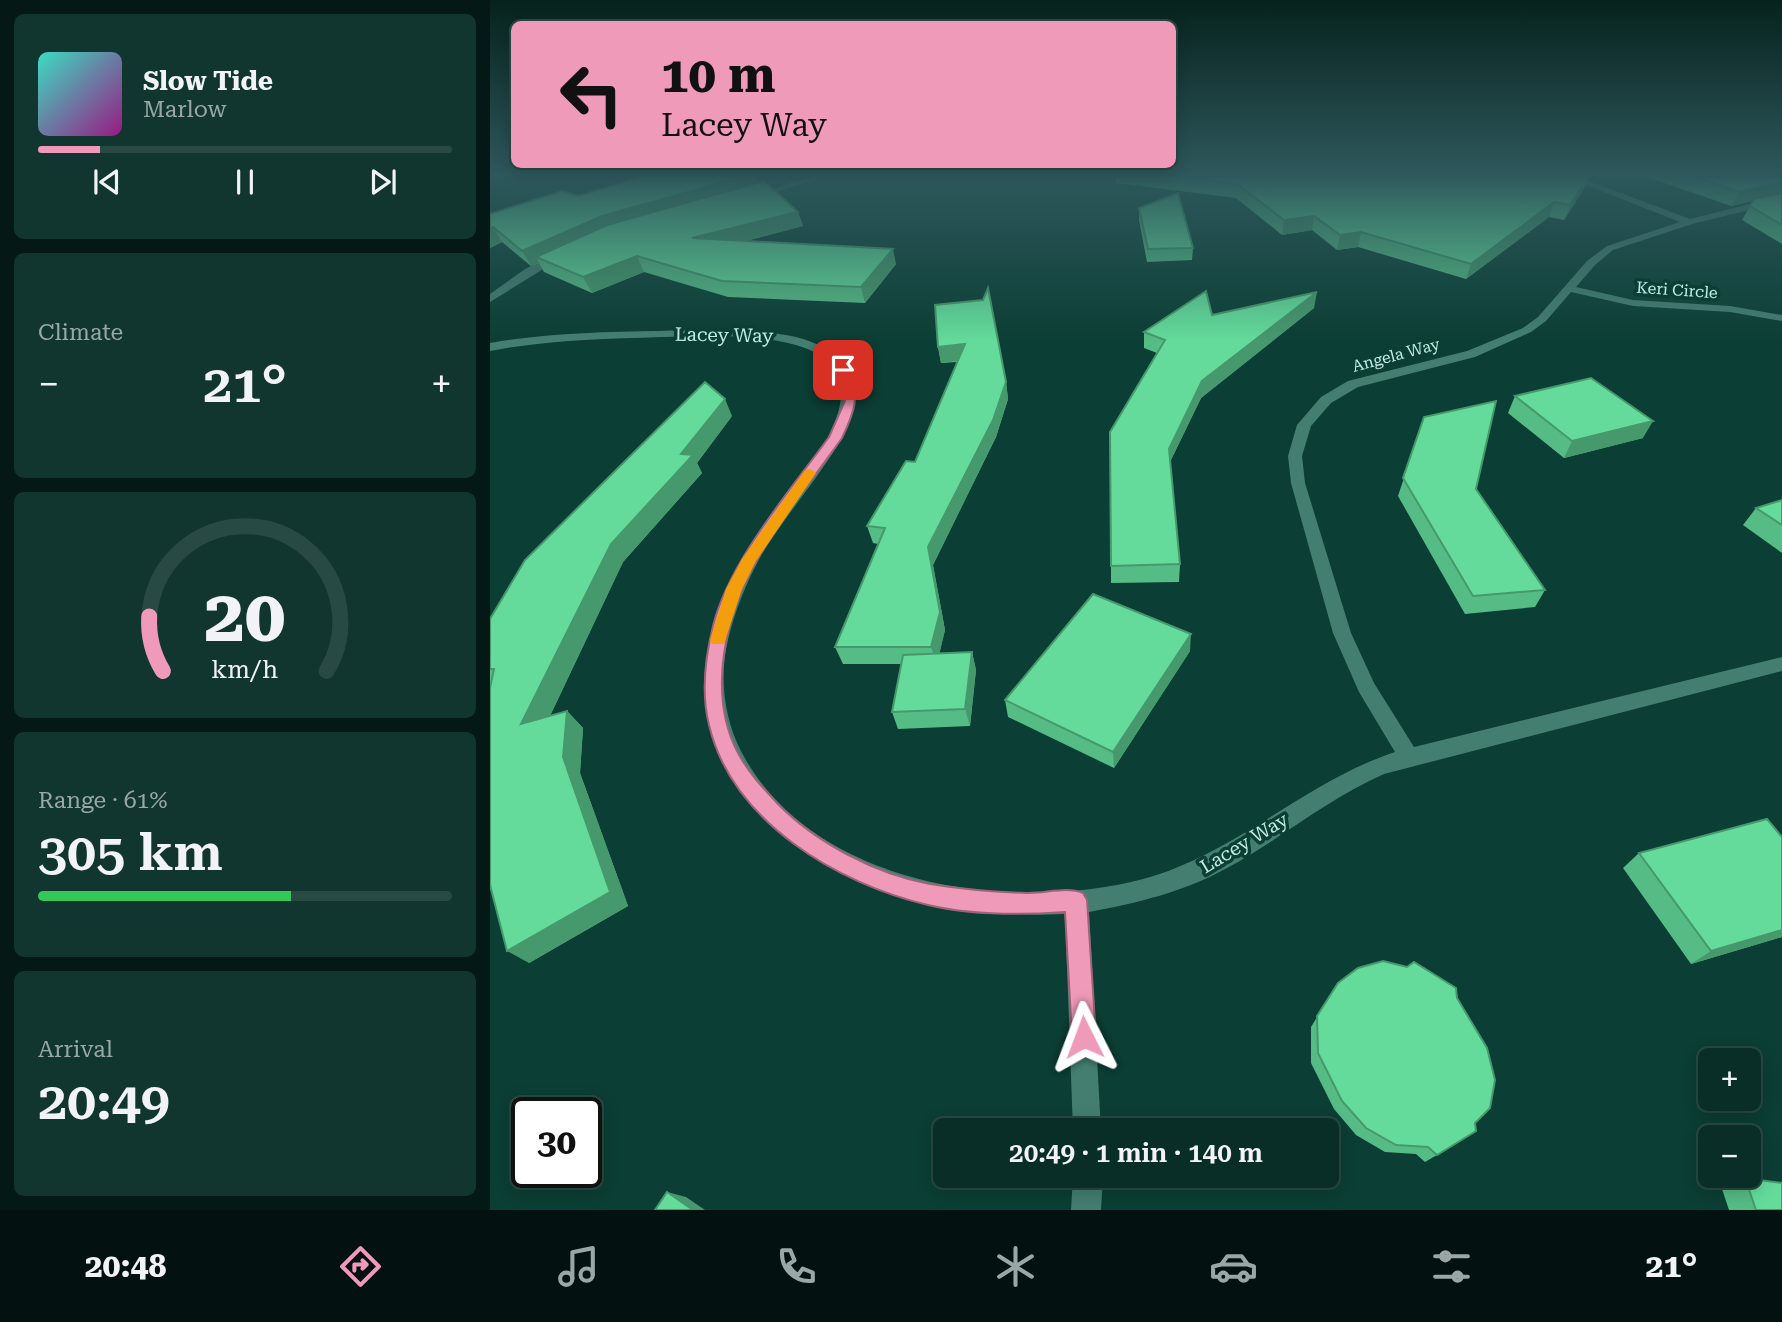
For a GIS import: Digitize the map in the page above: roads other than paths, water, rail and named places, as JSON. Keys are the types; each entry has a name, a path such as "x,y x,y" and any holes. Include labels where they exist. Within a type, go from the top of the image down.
{"street":[{"name":"Angela Way","path":"1410,758 1366,687 1342,633 1298,483 1298,440 1314,411 1339,390 1372,378 1492,347 1535,324 1570,289 1591,263 1610,248 1666,229"},
{"path":"490,299 529,271 574,249"},
{"name":"Keri Circle","path":"1570,289 1633,303 1730,309 1782,318"},
{"name":"Lacey Way","path":"490,347 576,336 738,332 800,341 832,357 843,370 850,384 851,401 845,419 835,438 749,559 722,622 715,655 714,691 718,725 730,757 753,791 783,823 827,854 875,877 929,895 1027,904 1076,900 1157,887 1231,856 1350,779 1410,758 1782,664"},
{"path":"1076,900 1086,1118"},
{"path":"1086,1210 1087,1188"}]}
